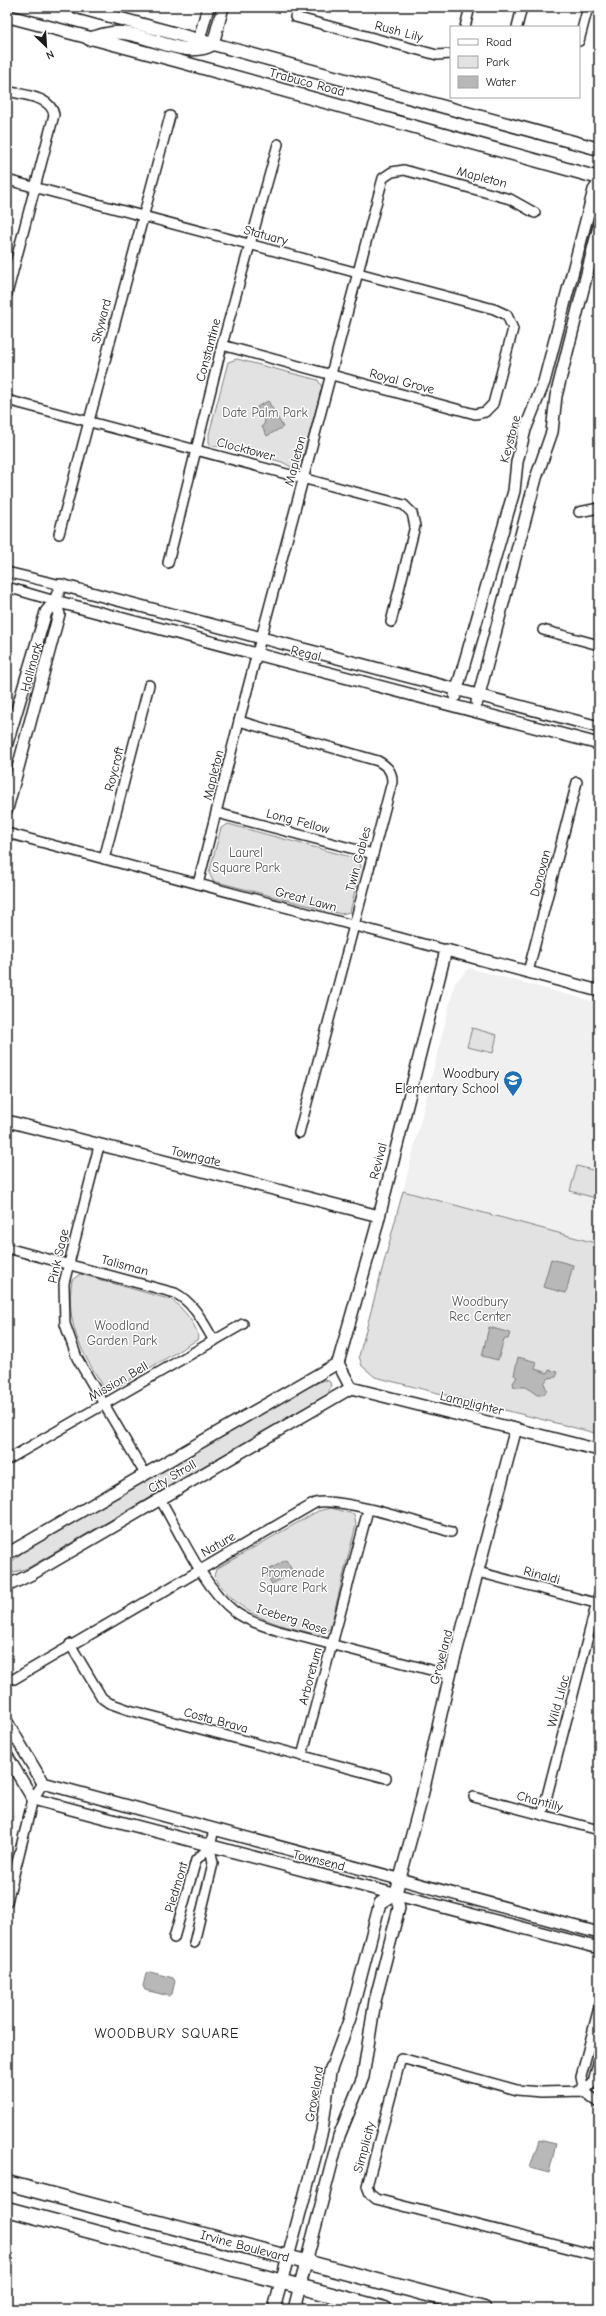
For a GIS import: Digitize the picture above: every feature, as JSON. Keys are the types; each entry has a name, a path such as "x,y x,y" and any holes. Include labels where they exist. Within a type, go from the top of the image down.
{"main road":[{"name":"Trabuco Road","path":"77,7 599,149"},
{"name":"Trabuco Road","path":"7,16 89,39 178,61 599,178"},
{"path":"89,39 102,34 124,33 191,50 206,48 214,44"},
{"name":"Irvine Boulevard","path":"7,2183 484,2309"},
{"name":"Irvine Boulevard","path":"7,2209 385,2309"}],"street":[{"path":"200,40 208,7"},
{"path":"214,44 223,7"},
{"path":"465,26 470,7"},
{"path":"517,26 522,7"},
{"path":"580,37 588,7"},
{"name":"Rush Lily","path":"295,17 437,55 450,54"},
{"path":"7,91 46,101 53,110 53,121 10,272 7,294"},
{"name":"Skyward","path":"59,534 88,420 170,116"},
{"name":"Constantine","path":"168,563 222,345 278,144"},
{"name":"Mapleton","path":"198,884 239,722 263,638 384,178 392,172 404,170 510,199 535,213"},
{"name":"Statuary","path":"7,180 494,309 507,315 513,324"},
{"name":"Keystone","path":"453,704 514,491 517,462 525,430 544,382 594,190 599,183"},
{"path":"475,710 536,478 552,432 556,396 599,226"},
{"name":"Royal Grove","path":"222,345 331,376 475,414 485,412 490,408 495,400 513,324"},
{"name":"Clocktower","path":"7,400 88,420 404,505 412,513 415,526 391,622"},
{"path":"579,512 599,508"},
{"name":"Regal","path":"7,572 599,727"},
{"name":"Hallmark","path":"7,743 46,612 55,600 61,585"},
{"name":"Regal","path":"7,587 258,655 453,704 599,744"},
{"name":"Hallmark","path":"7,809 59,614 55,600"},
{"path":"543,630 599,645"},
{"name":"Roycroft","path":"104,859 149,685"},
{"name":"Twin Gables","path":"239,722 378,761 389,769 392,782 299,1133"},
{"name":"Donovan","path":"528,972 577,782"},
{"name":"Long Fellow","path":"217,812 372,854"},
{"name":"Great Lawn","path":"7,833 599,991"},
{"name":"Revival","path":"338,1363 379,1216 446,950"},
{"name":"Towngate","path":"7,1121 99,1146 379,1216"},
{"name":"Pink Sage","path":"99,1146 68,1264 63,1297 68,1337 77,1358 145,1474"},
{"name":"Talisman","path":"7,1248 175,1293 186,1299 193,1306 214,1341"},
{"name":"Mission Bell","path":"7,1460 243,1324"},
{"path":"338,1363 351,1388"},
{"name":"City Stroll","path":"7,1554 338,1363"},
{"name":"City Stroll","path":"7,1586 32,1574 351,1388"},
{"name":"Lamplighter","path":"351,1388 516,1428 599,1450"},
{"name":"Groveland","path":"294,2309 340,2136 363,2077 375,2002 399,1908 396,1893 401,1878 450,1675 516,1428"},
{"name":"Iceberg Rose","path":"160,1499 213,1589 236,1612 253,1622 272,1629 450,1675"},
{"name":"Nature","path":"14,1679 70,1644 315,1503 323,1501 337,1502 451,1532"},
{"name":"Arboretum","path":"302,1756 368,1510"},
{"name":"Rinaldi","path":"478,1572 598,1600"},
{"name":"Wild Lilac","path":"542,1815 598,1600"},
{"name":"Costa Brava","path":"70,1644 97,1692 108,1703 129,1710 386,1778"},
{"path":"7,1722 43,1783 33,1800 7,1902"},
{"path":"7,1756 33,1800"},
{"name":"Townsend","path":"43,1783 401,1878 599,1933"},
{"name":"Chantilly","path":"474,1797 599,1830"},
{"name":"Townsend","path":"33,1800 210,1847 396,1893 599,1948"},
{"path":"194,1943 213,1863 210,1847 214,1829"},
{"name":"Piedmont","path":"174,1938 196,1860 210,1847"},
{"name":"Groveland","path":"274,2309 322,2130 330,2072 350,2018 380,1903 396,1893"},
{"path":"599,2007 581,2077 584,2091 599,2103"},
{"name":"Simplicity","path":"584,2091 540,2092 517,2090 401,2058 367,2186 370,2194 376,2199 599,2256"},
{"path":"584,2091 593,2083 599,2059"}],"shaded area":[{"name":"Woodbury Elementary School","path":"469,968 599,1003 599,1244 403,1191 455,983"},
{"path":"7,1791 15,1817 7,1848"}],"green space":[{"name":"Date Palm Park","path":"237,359 318,380 322,387 302,461 293,468 282,462 225,447 212,446 209,443 209,434 228,362"},
{"name":"Laurel Square Park","path":"228,824 358,859 361,866 350,912 341,914 213,881 209,873 221,828"},
{"path":"472,1028 497,1035 493,1053 467,1047"},
{"path":"577,1166 596,1171 594,1179 599,1180 599,1199 570,1191"},
{"name":"Woodbury Rec Center","path":"403,1191 599,1244 599,1434 375,1377 362,1366 359,1356"},
{"name":"Woodland Garden Park","path":"80,1274 172,1300 185,1312 193,1324 198,1336 197,1340 114,1389 104,1387 88,1362 73,1324 70,1296 72,1280"},
{"path":"324,1380 329,1381 331,1385 328,1394 28,1568 11,1573 8,1571 7,1566 25,1550 295,1393"},
{"name":"Promenade Square Park","path":"330,1508 354,1514 356,1525 330,1629 318,1635 287,1627 259,1617 235,1601 224,1590 214,1576 216,1569 318,1511"}],"water":[{"path":"268,401 283,427 267,436 262,427 265,422 257,407"},
{"path":"551,1259 573,1265 566,1293 543,1287"},
{"path":"489,1327 510,1333 508,1339 504,1339 498,1360 482,1356"},
{"path":"518,1357 537,1362 535,1369 548,1373 549,1370 558,1372 556,1377 549,1378 544,1383 547,1391 542,1395 537,1395 526,1387 514,1387 513,1383 517,1377 514,1375"},
{"path":"286,1560 293,1572 272,1584 265,1572"},
{"path":"150,1972 173,1978 175,1981 172,1994 169,1996 145,1990 143,1986 146,1974"},
{"path":"539,2140 556,2144 549,2173 530,2168"}],"place":[{"name":"Woodbury Elementary School","path":"513,1097"}],"district":[{"name":"WOODBURY SQUARE","path":"167,2033"}]}
